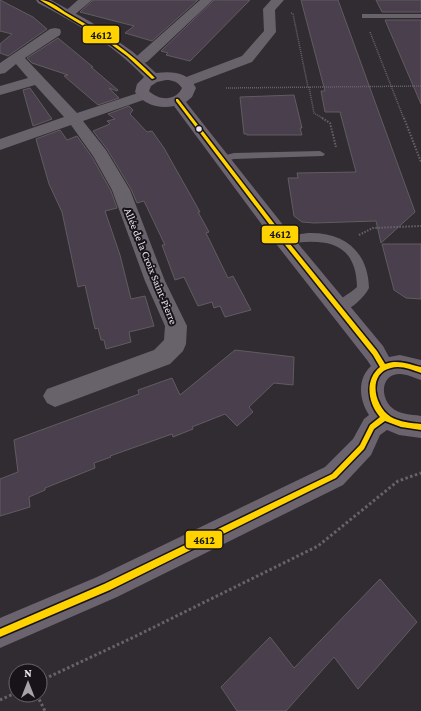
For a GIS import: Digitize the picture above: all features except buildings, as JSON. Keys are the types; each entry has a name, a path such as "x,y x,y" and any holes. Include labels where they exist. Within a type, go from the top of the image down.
{"street":[{"path":"42,0 100,33 136,61 153,78"},
{"path":"68,14 86,0"},
{"path":"136,61 142,59 207,0"},
{"path":"274,5 270,32 247,59 184,90 170,102 156,102 144,95 142,88 144,84 153,78 172,76 178,77 184,90 221,159 375,353 384,368"},
{"path":"0,70 55,32"},
{"name":"Allée de la Croix Saint-Pierre","path":"17,57 74,119 100,154 121,190 155,281 176,326 175,344 162,357 55,396"},
{"path":"0,91 38,79"},
{"path":"0,145 144,95"},
{"path":"421,370 405,365 395,365 384,368 377,373 372,380 371,390 372,399 377,408 385,417 396,424 409,428 421,427"},
{"path":"0,634 107,587 334,476 362,447 372,427 385,417"}],"lane":[{"path":"365,16 421,16"},
{"path":"221,159 234,156 320,154"},
{"path":"284,240 317,237 332,239 352,254 360,266 363,278 363,288 355,297 339,308"}],"path":[{"path":"274,5 293,14 314,114 330,123 339,154 320,154"},
{"path":"369,30 421,162"},
{"path":"184,90 421,86"},
{"path":"342,245 373,228 421,226"},
{"path":"48,678 318,546 398,481 421,473"}],"transit line":[{"name":"4612","path":"42,0 101,35 128,55 153,78"},
{"name":"4612","path":"177,100 284,240 375,353 384,368"},
{"name":"4612","path":"421,370 408,366 389,365 379,371 375,377 372,390 375,404 383,415 392,421 401,424 421,427"},
{"name":"4612","path":"0,633 107,587 334,476 362,447 372,427 385,417"}]}
